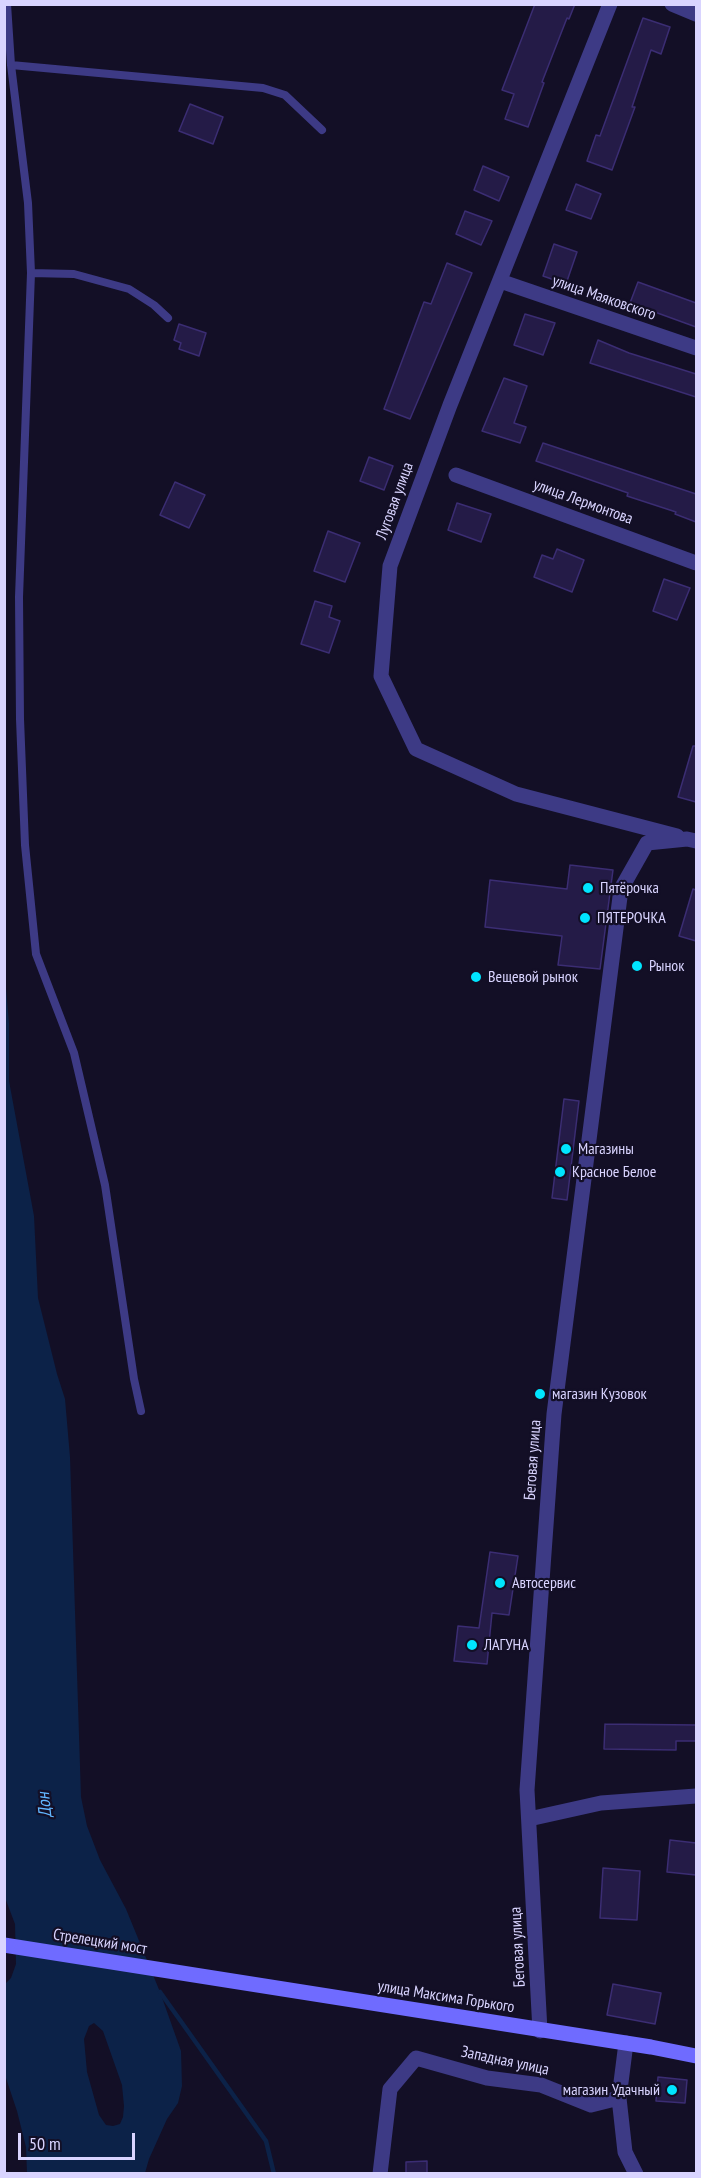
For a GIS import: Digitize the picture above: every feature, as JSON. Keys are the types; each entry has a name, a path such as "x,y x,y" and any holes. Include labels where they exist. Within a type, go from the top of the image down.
{"main road":[{"name":"Стрелецкий мост","path":"4,1945 190,1974"},
{"name":"улица Максима Горького","path":"190,1974 696,2056"}],"street":[{"name":"Луговая улица","path":"610,4 450,405 390,566 381,676 416,749 516,794 692,840"},
{"path":"672,4 696,14"},
{"name":"улица Маяковского","path":"500,281 696,348"},
{"name":"улица Лермонтова","path":"456,475 696,563"},
{"name":"Беговая улица","path":"540,2031 527,1790 554,1414 621,889 647,843 692,840"},
{"path":"529,1819 601,1803 696,1796"},
{"path":"626,2043 619,2098 625,2152 636,2174"},
{"name":"Западная улица","path":"380,2174 390,2089 416,2058 487,2078 541,2085 591,2105 619,2098"}],"lane":[{"path":"7,4 11,65 28,203 31,273 19,597 20,719 29,878 36,954 74,1053 105,1185 134,1379 141,1411"},
{"path":"11,65 263,88 285,95 322,130"},
{"path":"31,273 74,274 129,289 154,305 168,318"}],"water":[{"name":"Дон","path":"4,965 9,1023 9,1081 34,1216 38,1298 65,1399 70,1457 81,1797 87,1826 100,1860 126,1909 181,2051 182,2086 178,2103 167,2119 145,2173 27,2173 26,2147 5,2075 5,1984 11,1978 16,1964 15,1924 4,1895","holes":["94,2023 103,2031 122,2085 123,2117 120,2124 113,2126 106,2125 99,2115 87,2072 84,2039 89,2026"]}],"building":[{"path":"535,4 575,4 569,19 567,18 542,82 544,83 528,127 505,119 514,94 502,90"},
{"path":"643,18 670,27 661,54 651,50 632,107 635,107 612,170 587,161 596,135 600,136"},
{"path":"190,104 223,117 213,144 179,131"},
{"path":"483,166 509,177 499,201 474,190"},
{"path":"576,184 601,194 591,219 566,210"},
{"path":"465,211 492,221 481,245 456,234"},
{"path":"554,244 577,252 566,284 543,276"},
{"path":"447,263 472,273 410,419 384,409 424,302 431,304"},
{"path":"638,282 696,303 696,327 630,303"},
{"path":"525,314 555,323 543,355 514,345"},
{"path":"179,324 206,333 199,356 179,349 181,343 174,340"},
{"path":"598,340 629,353 696,374 696,397 590,363"},
{"path":"504,378 527,386 514,423 526,427 520,443 482,431"},
{"path":"543,443 696,494 696,522 675,514 676,512 627,496 628,493 536,461"},
{"path":"369,457 393,466 384,490 360,481"},
{"path":"175,482 205,495 189,528 160,515"},
{"path":"457,503 491,514 481,542 448,530"},
{"path":"328,531 360,543 345,582 314,571"},
{"path":"557,549 584,560 572,592 534,577 542,555 553,559"},
{"path":"664,579 690,588 677,620 653,611"},
{"path":"315,601 332,606 329,617 340,621 329,653 301,644"},
{"path":"693,746 696,746 696,802 678,797"},
{"path":"570,865 613,870 600,969 558,965 562,936 485,927 490,880 567,889"},
{"path":"693,889 696,890 696,941 679,936"},
{"name":"Магазины","path":"564,1099 579,1101 567,1200 552,1198"},
{"path":"490,1552 518,1556 509,1615 492,1613 487,1664 454,1661 458,1626 479,1628"},
{"path":"605,1724 696,1725 696,1741 676,1741 676,1750 604,1749"},
{"path":"670,1840 696,1843 696,1875 667,1872"},
{"path":"603,1868 640,1871 637,1920 600,1918"},
{"path":"613,1984 661,1993 655,2024 607,2015"},
{"name":"магазин Удачный","path":"658,2077 687,2080 685,2103 656,2101"},
{"path":"427,2161 427,2174 406,2174 406,2162"}],"waterway":[{"path":"160,1992 266,2141 274,2174"}],"place":[{"name":"Пятёрочка","path":"588,888"},
{"name":"ПЯТЕРОЧКА","path":"585,918"},
{"name":"Рынок","path":"637,966"},
{"name":"Вещевой рынок","path":"476,977"},
{"name":"Магазины","path":"566,1149"},
{"name":"Красное Белое","path":"560,1172"},
{"name":"магазин Кузовок","path":"540,1394"},
{"name":"Автосервис","path":"500,1583"},
{"name":"ЛАГУНА","path":"472,1645"},
{"name":"магазин Удачный","path":"672,2090"}]}
